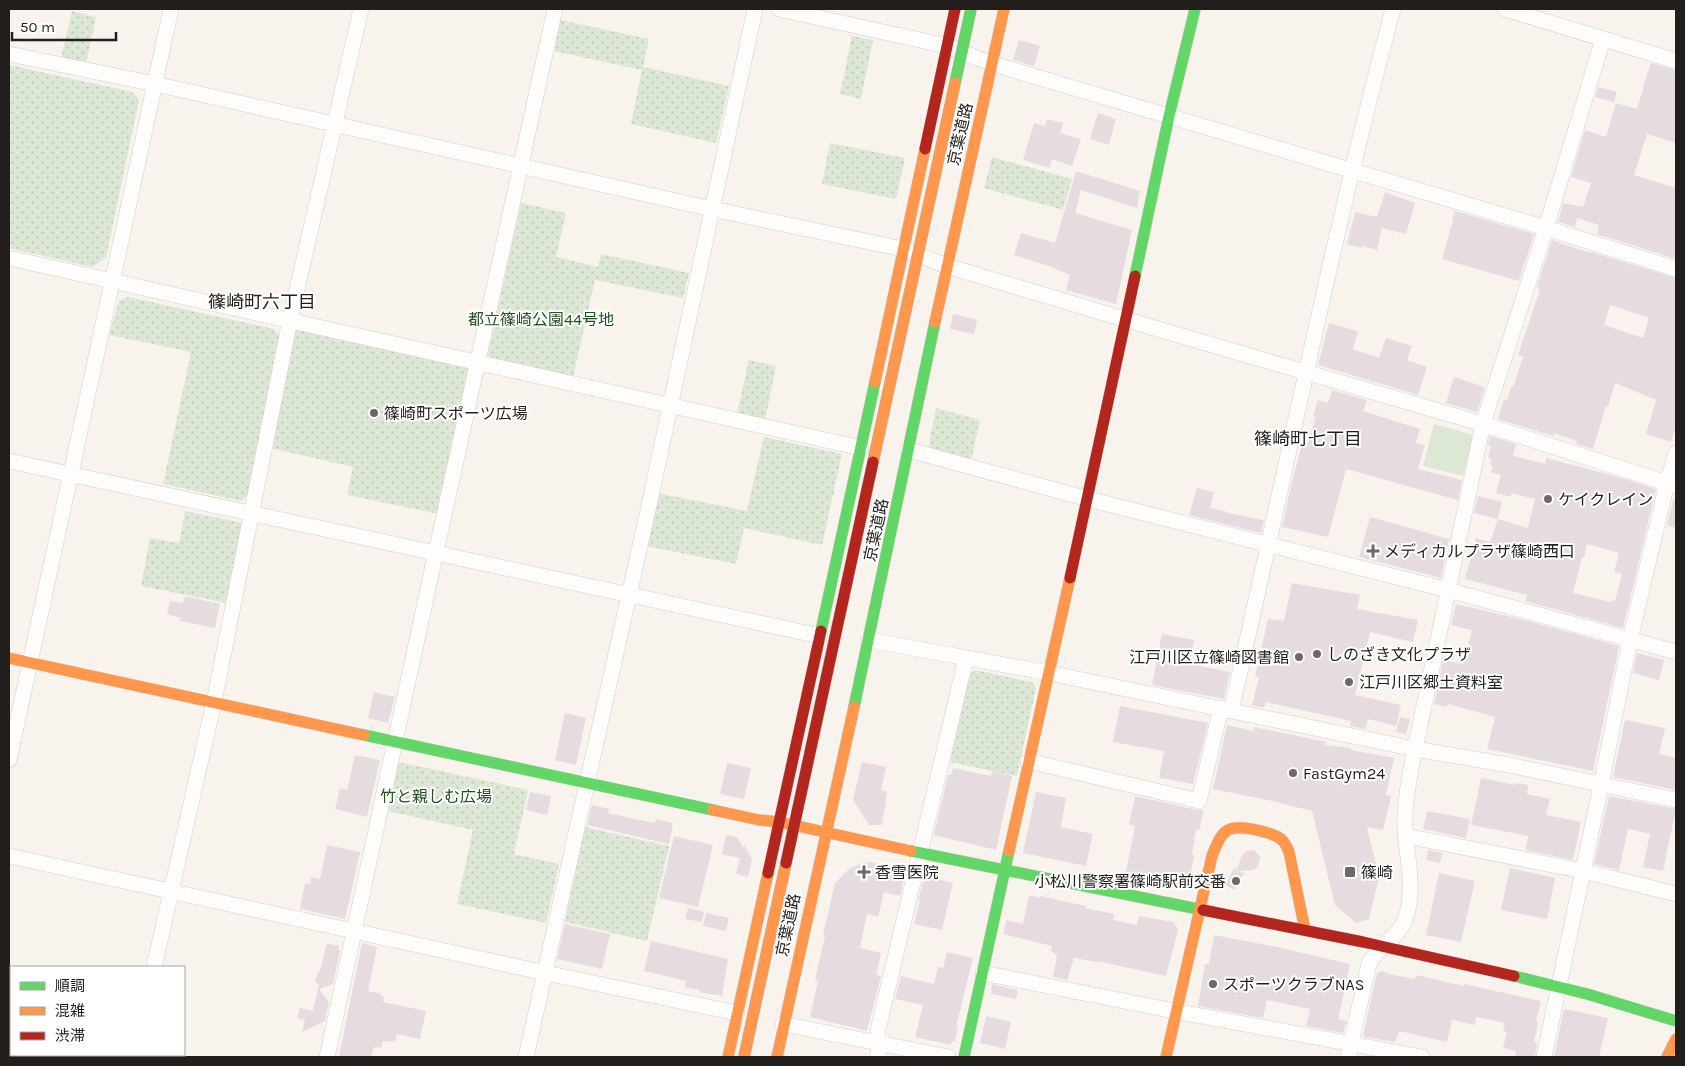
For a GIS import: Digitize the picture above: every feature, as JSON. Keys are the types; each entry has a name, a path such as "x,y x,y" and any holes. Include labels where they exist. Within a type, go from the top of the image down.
{"main road":[{"name":"京葉道路","path":"728,1057 955,9"},
{"name":"京葉道路","path":"744,1057 971,9"},
{"name":"京葉道路","path":"777,1057 909,450 940,267 993,64 1004,9"},
{"path":"964,1057 1127,320 1169,116 1195,9"},
{"path":"976,66 980,47"},
{"name":"京葉道路","path":"937,249 940,267"},
{"path":"9,658 759,820 779,822 1005,871 1305,930 1559,986 1676,1021"},
{"path":"809,840 813,821"},
{"path":"1166,1057 1217,842 1227,830 1233,827 1275,836 1287,846 1305,930"},
{"path":"1667,1057 1676,1038"}],"street":[{"path":"9,760 171,9"},
{"path":"154,966 214,702 290,320 361,9"},
{"path":"327,1057 555,9"},
{"path":"526,1057 588,784 755,9"},
{"path":"779,9 947,46 993,64 1546,228 1676,269"},
{"path":"1028,761 1199,801 1226,710 1269,546 1305,372 1352,171 1393,9"},
{"path":"1506,9 1676,61"},
{"path":"1350,1050 1369,964 1374,956 1401,928 1405,920 1410,897 1410,873 1406,836 1406,799 1483,424 1546,228 1603,39"},
{"path":"9,54 155,84 520,167 902,250 940,267 1483,424 1672,484"},
{"path":"9,258 861,448"},
{"path":"909,450 1088,499 1448,590 1676,652"},
{"path":"1544,1057 1630,640 1672,484 1676,453"},
{"path":"9,461 820,636"},
{"path":"869,640 1049,673 1415,749 1509,765 1676,800"},
{"path":"878,1051 878,1030 966,658"},
{"path":"1406,836 1584,870 1676,894"},
{"path":"9,856 738,1013"},
{"path":"983,972 1350,1050 1422,1057"},
{"path":"783,1024 878,1051 948,1057"}],"green space":[{"path":"72,11 96,17 86,63 61,58"},
{"path":"560,20 649,39 643,67 729,86 716,143 631,124 642,70 554,51"},
{"path":"852,36 873,40 861,99 840,94"},
{"path":"9,65 132,92 139,100 106,258 92,267 9,248"},
{"path":"830,143 905,158 896,199 822,184"},
{"path":"992,157 1072,179 1063,210 984,188"},
{"name":"都立篠崎公園44号地","path":"521,203 566,213 556,257 598,267 601,254 689,273 683,298 595,280 573,377 490,359 488,354"},
{"path":"128,297 274,329 280,338 249,494 241,501 163,484 191,352 109,335 119,301"},
{"path":"296,328 472,368 439,514 347,495 353,467 270,448"},
{"path":"749,360 776,366 765,420 737,414"},
{"path":"936,408 980,420 971,461 928,450"},
{"path":"1434,424 1474,435 1463,476 1423,466"},
{"path":"764,437 842,454 822,545 744,528 736,564 646,546 657,493 747,511"},
{"path":"185,511 243,523 227,603 141,586 150,538 179,543"},
{"path":"975,670 1032,682 1036,688 1017,776 950,762 970,674"},
{"name":"竹と親しむ広場","path":"399,762 528,790 514,854 559,864 546,923 457,904 473,830 388,811"},
{"path":"585,827 669,846 647,941 565,922"}],"building":[{"path":"1019,40 1040,46 1034,66 1013,60"},
{"path":"1651,63 1676,70 1676,143 1647,134 1634,175 1676,188 1676,259 1597,234 1599,225 1577,218 1575,227 1558,222 1563,203 1583,207 1591,183 1571,177 1585,130 1606,137 1616,103 1637,109"},
{"path":"1598,87 1617,92 1614,102 1595,97"},
{"path":"1098,113 1116,119 1109,145 1090,139"},
{"path":"1047,119 1063,123 1060,133 1081,139 1072,166 1052,159 1050,168 1023,160 1034,123 1045,126"},
{"path":"1076,171 1140,191 1137,208 1081,190 1075,213 1132,230 1116,304 1066,290 1070,275 1055,268 1014,255 1021,233 1055,243"},
{"path":"1385,192 1415,203 1406,234 1382,228 1377,250 1347,244 1355,212 1377,217"},
{"path":"1455,211 1534,234 1519,281 1442,259"},
{"path":"1552,240 1676,278 1676,426 1671,442 1646,434 1656,400 1615,383 1593,449 1576,444 1577,441 1554,433 1553,436 1498,419 1504,399 1507,400 1511,387 1513,387 1523,357 1518,355 1540,290 1537,287","holes":["1610,305 1649,318 1643,338 1604,325"]},
{"path":"953,314 977,320 974,334 950,329"},
{"path":"1329,323 1358,331 1353,349 1379,358 1386,338 1412,346 1407,360 1427,367 1418,395 1318,365"},
{"path":"1454,377 1485,387 1477,412 1446,403"},
{"path":"1332,390 1367,400 1363,411 1420,429 1416,443 1425,445 1418,469 1462,480 1458,500 1346,469 1328,537 1282,527 1294,473 1303,442 1308,443 1316,417 1313,416 1318,400 1328,403"},
{"path":"1490,436 1516,444 1513,456 1545,464 1546,458 1619,477 1656,489 1623,628 1525,601 1527,595 1465,579 1476,538 1490,542 1498,519 1528,528 1535,499 1512,493 1511,497 1496,493 1501,475 1491,472 1493,466 1490,465 1492,459 1488,458 1491,446 1488,445","holes":["1587,544 1619,553 1614,572 1622,574 1615,601 1612,600 1611,602 1573,593"]},
{"path":"1197,488 1214,492 1210,508 1264,520 1261,533 1189,515"},
{"path":"1478,496 1502,502 1498,519 1474,513"},
{"path":"1673,500 1676,501 1676,528 1667,525"},
{"path":"1370,517 1449,539 1441,578 1359,557"},
{"path":"1292,583 1360,595 1357,609 1418,620 1413,642 1370,632 1355,695 1401,705 1396,726 1368,719 1366,729 1350,726 1351,721 1266,702 1264,708 1252,705 1259,677 1255,677 1268,619 1284,621"},
{"path":"185,596 220,604 215,628 180,621 181,618 167,614 170,601 183,603"},
{"path":"1456,604 1619,646 1593,771 1487,749 1495,717 1448,704 1447,707 1434,704 1443,660 1463,664 1472,630 1451,625"},
{"path":"1162,634 1194,640 1189,664 1230,672 1224,699 1152,685"},
{"path":"1637,653 1664,660 1659,680 1633,673"},
{"path":"374,692 395,697 388,723 368,718"},
{"path":"1120,706 1208,723 1193,784 1159,778 1164,751 1113,742"},
{"path":"565,713 586,718 576,765 555,760"},
{"path":"1400,717 1410,719 1406,734 1396,732"},
{"path":"1625,720 1665,728 1659,754 1676,758 1676,790 1613,777"},
{"path":"1227,725 1253,731 1254,727 1326,742 1325,745 1351,748 1351,750 1394,758 1386,795 1391,796 1383,830 1367,827 1379,877 1369,919 1356,923 1335,905 1312,811 1213,789"},
{"path":"355,755 380,760 367,817 335,809 340,788 347,790"},
{"path":"862,762 886,767 881,790 887,792 882,825 869,825 853,800"},
{"path":"727,763 751,768 744,799 720,794"},
{"path":"953,768 991,776 992,771 1012,776 996,850 934,835 948,775 951,775"},
{"path":"1481,778 1515,785 1516,783 1528,785 1527,794 1550,799 1546,815 1581,822 1573,860 1526,850 1528,836 1471,825"},
{"path":"530,792 551,796 547,815 526,810"},
{"path":"1036,792 1066,798 1061,827 1093,834 1086,866 1023,853"},
{"path":"1135,796 1204,810 1199,830 1196,830 1189,882 1181,887 1125,876 1135,826 1129,824"},
{"path":"1609,796 1676,809 1663,871 1643,867 1650,834 1628,829 1619,870 1594,864"},
{"path":"592,805 609,809 608,813 655,823 656,819 673,823 669,844 587,825"},
{"path":"1427,811 1470,819 1466,838 1423,829"},
{"path":"726,835 737,837 743,848 744,844 752,859 748,877 736,874 740,858 722,854"},
{"path":"674,836 713,845 698,907 659,898"},
{"path":"327,845 360,852 345,919 300,909 305,883 310,884 311,877 320,879"},
{"path":"1253,850 1260,857 1258,867 1253,870 1240,871 1244,873 1235,890 1225,885 1234,868 1237,869 1242,855 1246,851"},
{"path":"1428,850 1442,853 1440,863 1426,860"},
{"path":"869,862 902,870 905,873 900,896 884,892 878,917 867,914 860,948 881,953 876,975 881,976 867,1031 810,1017 818,981 815,980 825,936 823,935 835,883 849,869"},
{"path":"1510,868 1555,878 1547,919 1501,910"},
{"path":"1439,873 1475,881 1461,942 1426,935"},
{"path":"925,876 953,883 942,930 914,924"},
{"path":"1029,895 1086,906 1085,908 1114,914 1113,920 1137,925 1139,916 1173,922 1178,930 1166,976 1074,958 1067,980 1053,977 1057,956 1051,950 1052,946 1003,934 1006,920 1023,924"},
{"path":"688,908 704,912 702,922 685,919"},
{"path":"706,913 729,918 726,931 703,926"},
{"path":"565,924 610,934 602,969 557,959"},
{"path":"1214,935 1350,964 1338,1019 1347,1021 1343,1033 1306,1026 1310,1009 1267,1000 1263,1018 1198,1006 1205,964 1209,964"},
{"path":"651,941 728,959 722,996 699,992 700,990 685,987 686,981 644,971"},
{"path":"327,943 339,946 338,950 340,950 333,984 319,989 329,1002 325,1021 302,1032 305,1020 297,1018 300,1008 313,1011 319,984 315,982 318,971 320,971"},
{"path":"362,943 377,947 368,991 381,994 384,997 383,1002 426,1011 420,1039 397,1034 395,1042 383,1041 381,1048 374,1047 371,1057 339,1057"},
{"path":"947,952 973,958 956,1027 958,1027 955,1041 952,1041 951,1045 915,1037 923,1005 895,999 901,976 934,984 938,967 943,968"},
{"path":"1382,971 1415,979 1416,975 1464,986 1464,984 1541,1001 1536,1021 1538,1022 1534,1042 1537,1043 1535,1057 1515,1057 1516,1051 1503,1048 1507,1032 1503,1031 1505,1023 1476,1017 1475,1025 1452,1020 1447,1042 1399,1031 1395,1042 1365,1037 1363,1035 1377,973"},
{"path":"992,984 1018,990 1016,999 991,994"},
{"path":"1564,1009 1608,1018 1599,1057 1554,1057"},
{"path":"986,1016 1011,1022 1005,1049 980,1043"}],"traffic: fast":[{"path":"955,83 971,9"},
{"path":"1135,276 1169,116 1195,9"},
{"path":"854,707 935,322"},
{"path":"821,631 875,382"},
{"path":"364,735 713,810"},
{"path":"911,851 1203,910"},
{"path":"964,1057 1009,851"},
{"path":"1514,976 1587,994 1676,1021"}],"traffic: slow":[{"path":"935,322 1004,9"},
{"path":"873,462 955,83"},
{"path":"875,382 925,149"},
{"path":"1009,851 1070,578"},
{"path":"9,658 364,735"},
{"path":"777,1057 854,707"},
{"path":"713,810 759,820 779,822 911,851"},
{"path":"1166,1057 1212,856 1225,832 1233,828 1263,831 1276,836 1284,842 1289,852 1305,930"},
{"path":"744,1057 786,863"},
{"path":"728,1057 768,873"},
{"path":"1667,1057 1676,1039"}],"traffic: jam":[{"path":"925,149 955,9"},
{"path":"1070,578 1135,276"},
{"path":"786,863 873,462"},
{"path":"768,873 821,631"},
{"path":"1203,910 1363,942 1514,976"},
{"path":"34,1056 39,1057"}],"place":[{"name":"篠崎町スポーツ広場","path":"374,413"},
{"name":"ケイクレイン","path":"1548,499"},
{"name":"メディカルプラザ篠崎西口","path":"1373,551"},
{"name":"しのざき文化プラザ","path":"1317,654"},
{"name":"江戸川区立篠崎図書館","path":"1299,657"},
{"name":"江戸川区郷土資料室","path":"1349,682"},
{"name":"FastGym24","path":"1293,773"},
{"name":"香雪医院","path":"864,872"},
{"name":"篠崎","path":"1350,872"},
{"name":"小松川警察署篠崎駅前交番","path":"1236,881"},
{"name":"スポーツクラブNAS","path":"1213,984"}],"district":[{"name":"篠崎町六丁目","path":"262,302"},
{"name":"篠崎町七丁目","path":"1308,439"}]}
